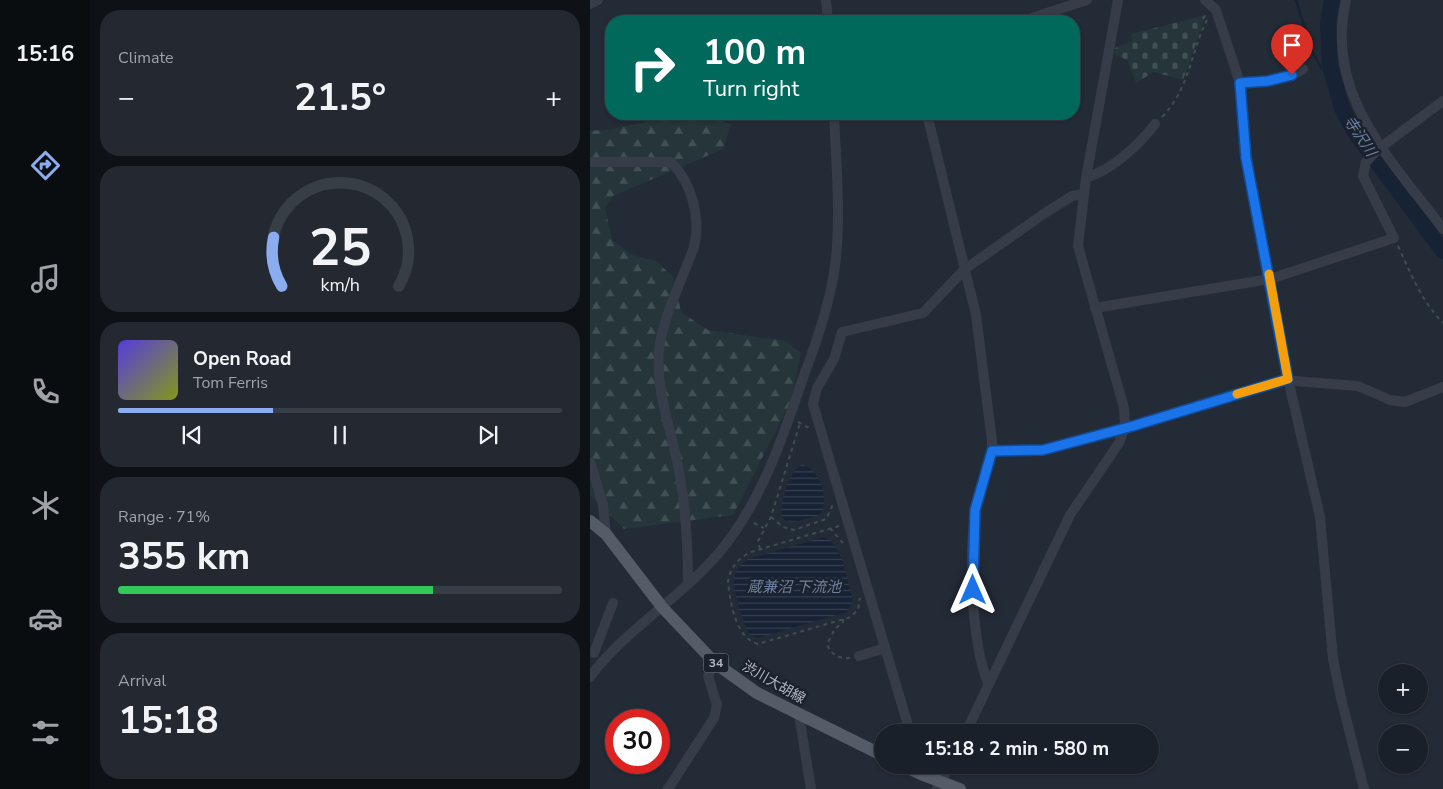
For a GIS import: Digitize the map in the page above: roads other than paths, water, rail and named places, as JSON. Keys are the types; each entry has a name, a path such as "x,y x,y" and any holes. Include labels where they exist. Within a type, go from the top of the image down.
{"main road":[{"name":"渋川大胡線","path":"590,521 606,534 662,607 715,663 757,693 874,751"},
{"path":"926,774 939,785 960,789"}],"street":[{"path":"590,4 598,0"},
{"path":"826,0 827,15"},
{"path":"1038,15 1073,2 1087,0"},
{"path":"970,724 1078,502 1114,452 1125,427 1124,408 1078,246 1086,178 1118,0"},
{"path":"1205,0 1215,3 1240,83 1246,158 1288,379 1322,533 1328,618 1337,678 1364,789"},
{"path":"1346,0 1342,40 1349,90 1379,148 1443,229"},
{"path":"1240,83 1268,81 1292,75 1303,69"},
{"path":"1095,308 1270,279 1394,238 1364,176 1366,162 1379,148 1443,101"},
{"path":"590,678 604,660 688,584 738,529 774,460 826,313 834,271 837,192 834,120"},
{"path":"928,120 976,315 992,451 975,510 973,540 973,606 988,683"},
{"path":"1086,178 1096,175 1136,147 1155,124"},
{"path":"590,162 671,162 680,171 692,197 697,219 697,234 665,325 659,350 664,410 681,484 688,549 688,584"},
{"path":"908,724 813,404 817,388 834,359 842,332 923,312 965,269 1045,213 1072,196 1084,194"},
{"path":"992,451 1043,450 1288,379 1358,386 1390,400 1405,402 1443,387"},
{"path":"802,383 817,388"},
{"path":"590,462 603,505 606,534"},
{"path":"604,660 592,652 613,603"},
{"path":"859,656 885,648"},
{"path":"668,789 714,718 717,704 708,676 715,663"},
{"path":"799,715 811,789"},
{"path":"939,785 945,774"}],"water":[{"path":"802,465 814,472 822,486 823,509 820,515 791,523 783,519 783,498 793,474"},
{"name":"蔵兼沼 下流池","path":"824,537 830,540 835,547 843,564 853,601 847,612 758,638 751,636 742,617 735,590 734,578 738,569 748,559"}],"waterway":[{"path":"1296,0 1312,51 1321,68 1331,68"},
{"name":"寺沢川","path":"1332,0 1328,23 1330,66 1342,108 1354,131 1443,251"}]}
